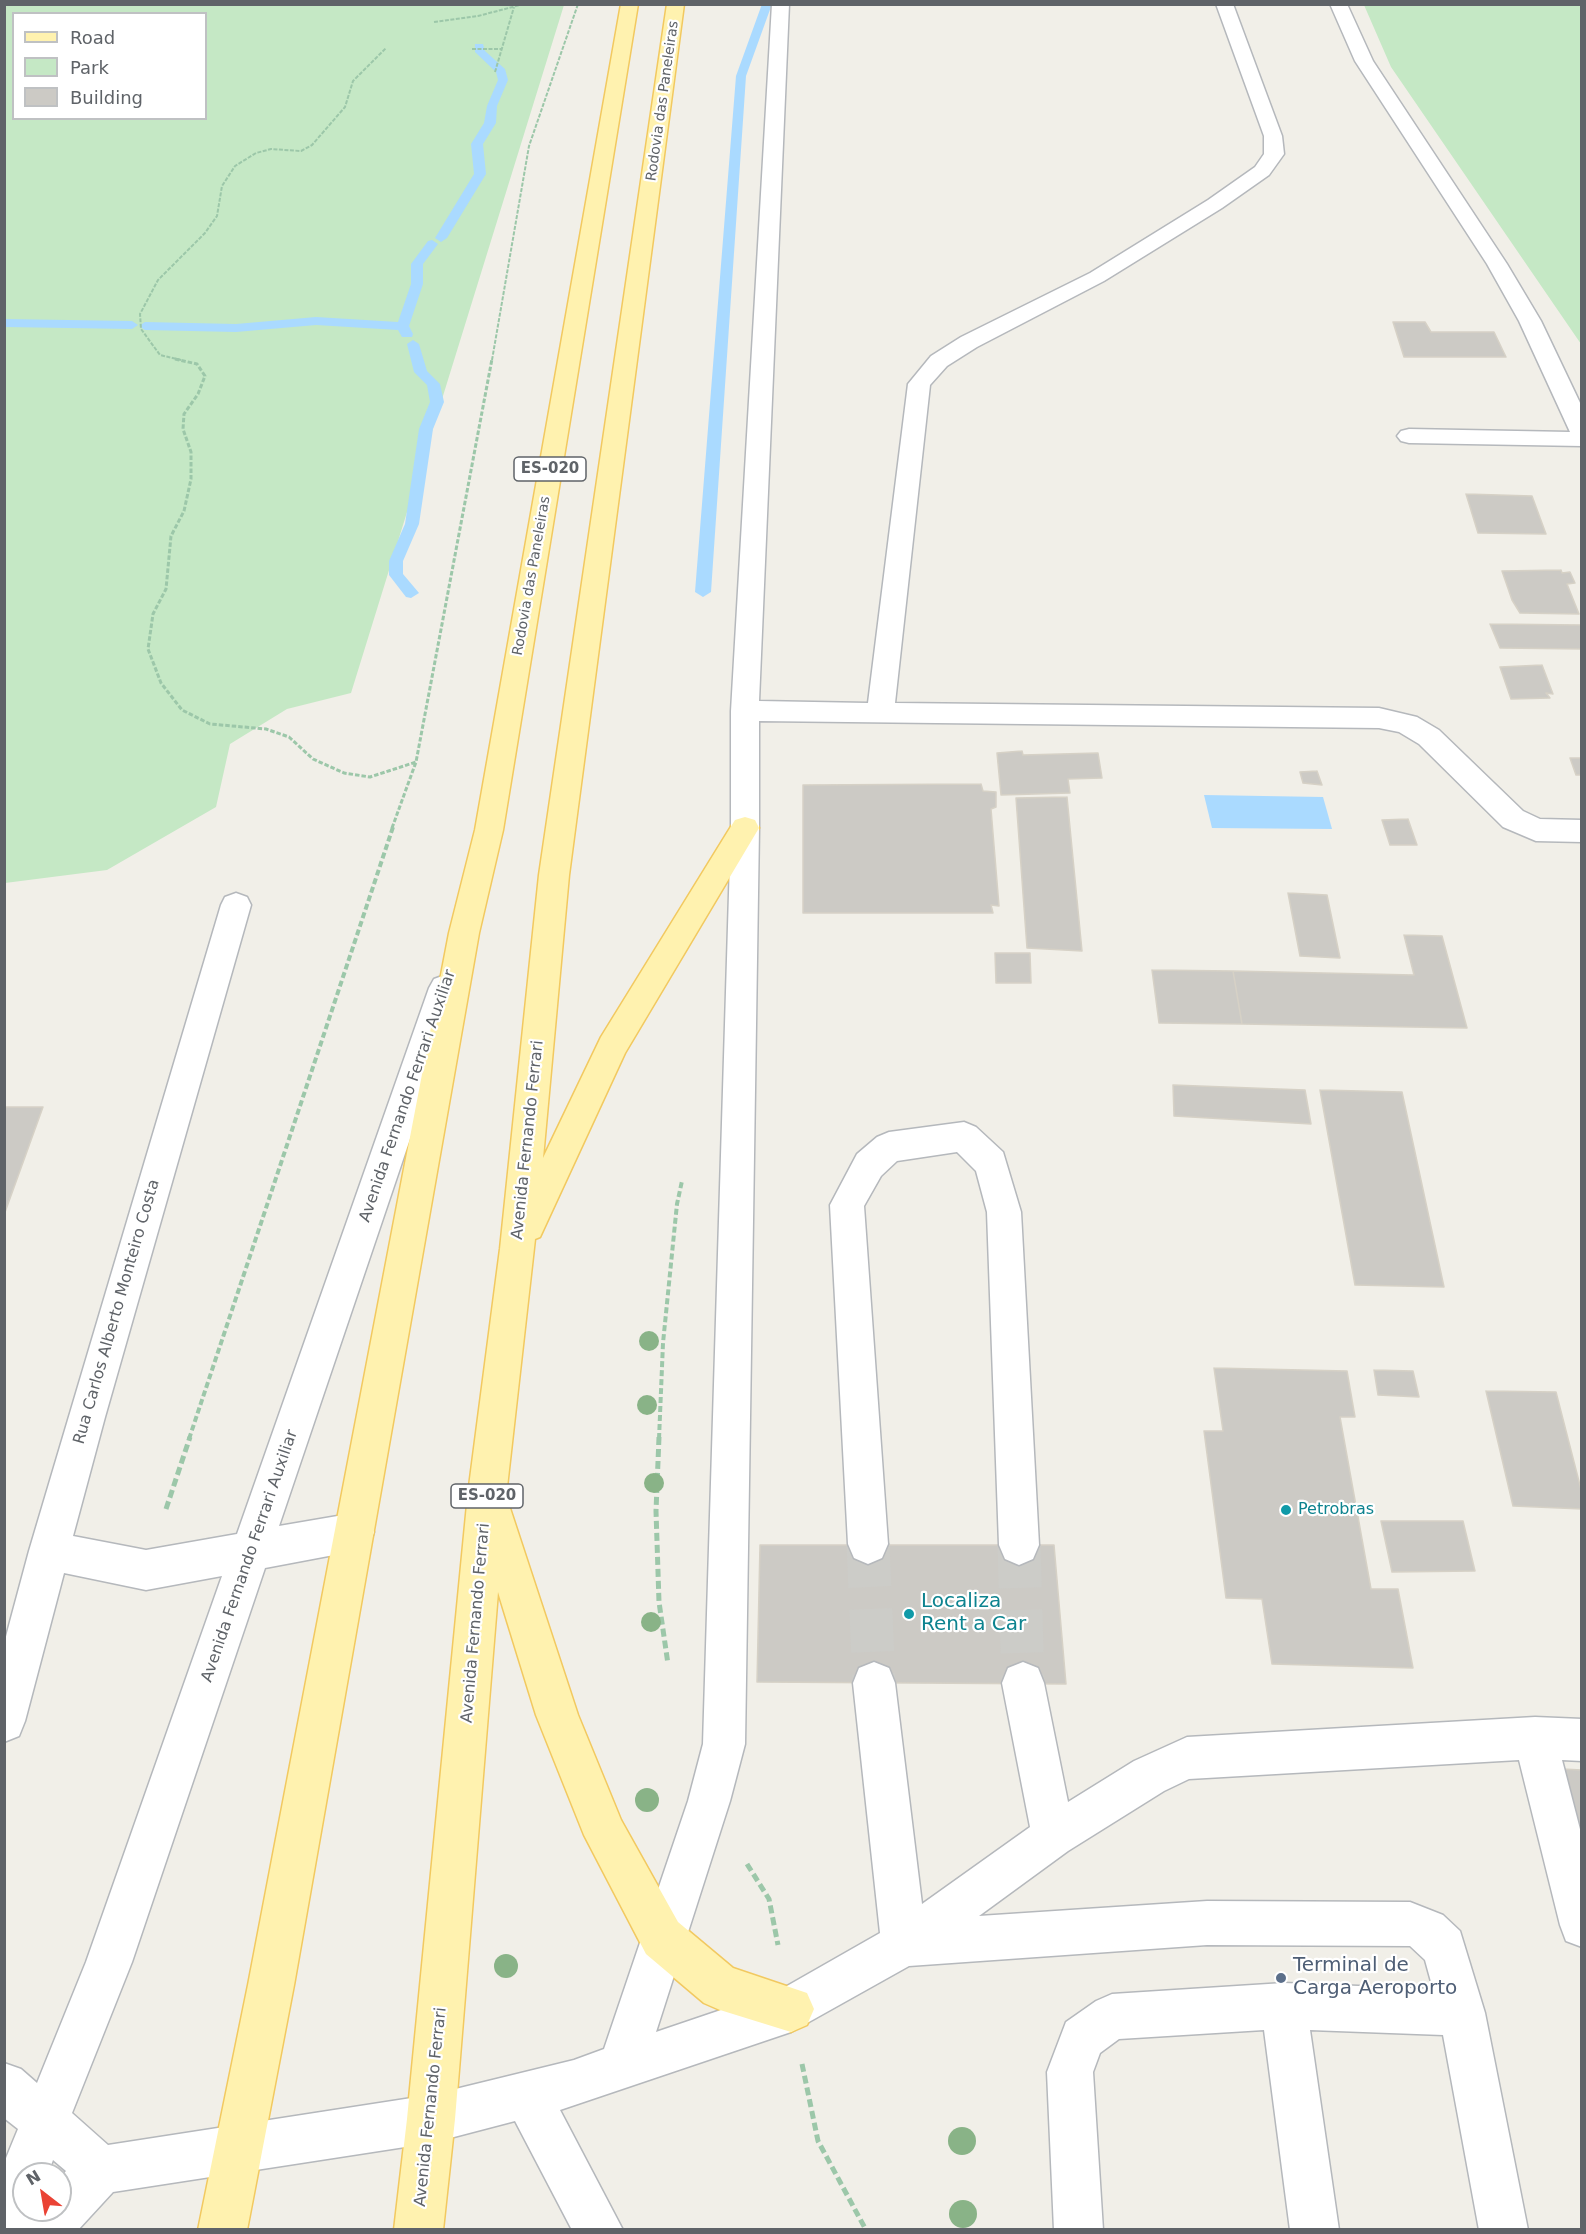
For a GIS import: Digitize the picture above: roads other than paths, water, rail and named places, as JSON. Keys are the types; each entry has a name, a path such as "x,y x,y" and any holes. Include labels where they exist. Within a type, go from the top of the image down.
{"main road":[{"name":"Rodovia das Paneleiras","path":"464,933 489,830 630,4"},
{"name":"Rodovia das Paneleiras","path":"554,875 676,4"},
{"path":"517,1249 612,1046 745,828"},
{"name":"Avenida Fernando Ferrari","path":"418,2229 431,2119 488,1494 517,1249 554,875"},
{"name":"ES-020","path":"237,2150 271,1985 464,933"},
{"path":"488,1494 557,1715 606,1835 662,1938 720,1987 791,2009"},
{"path":"222,2229 237,2150"}],"street":[{"path":"622,2066 708,1801 724,1744 745,828 745,711 781,4"},
{"path":"880,713 919,384 939,361 969,342 1096,277 1215,204 1262,171 1274,154 1273,136 1224,4"},
{"path":"1338,4 1364,61 1497,264 1530,321 1581,432"},
{"path":"1409,436 1581,439"},
{"path":"745,711 1379,718 1407,724 1429,736 1513,819 1536,830 1581,831"},
{"name":"Rua Carlos Alberto Monteiro Costa","path":"4,1721 49,1551 236,905"},
{"name":"Avenida Fernando Ferrari Auxiliar","path":"29,2162 91,2012 252,1553 464,933"},
{"path":"868,1544 847,1206 869,1165 890,1147 964,1137 992,1163 1004,1212 1019,1545"},
{"path":"49,1551 146,1570 252,1553 355,1532"},
{"path":"874,1683 904,1944"},
{"path":"1023,1683 1053,1836"},
{"path":"1535,1738 1581,1925"},
{"path":"44,2229 101,2170 431,2119 574,2083 791,2009 904,1944 1053,1836 1149,1776 1187,1758 1535,1738 1581,1740"},
{"path":"904,1944 1208,1923 1410,1924 1427,1930 1444,1947 1462,2013 1504,2229"},
{"path":"1079,2229 1070,2072 1082,2038 1112,2017 1284,2006 1462,2013"},
{"path":"1284,2006 1315,2229"},
{"path":"4,2085 101,2170"},
{"path":"526,2094 599,2229"},
{"name":"Avenida Fernando Ferrari Auxiliar","path":"4,2227 12,2206"}],"water":[{"path":"1204,795 1323,797 1332,829 1212,828"}],"waterway":[{"path":"703,592 741,76 767,4"},
{"path":"441,238 480,174 477,144 490,123 492,106 503,80 501,71 480,52 479,46"},
{"path":"403,326 417,284 417,264 432,244"},
{"path":"145,326 236,328 316,321 403,326"},
{"path":"4,323 132,325"},
{"path":"403,326 407,334"},
{"path":"411,593 396,575 396,561 412,524 426,429 437,402 433,384 421,372 413,344"}],"tunnel":[{"path":"868,1544 874,1683"},
{"path":"1019,1545 1023,1683"}],"place":[{"name":"Petrobras","path":"1286,1510"},
{"name":"Localiza Rent a Car","path":"909,1614"},
{"name":"Terminal de Carga Aeroporto","path":"1281,1978"}]}
